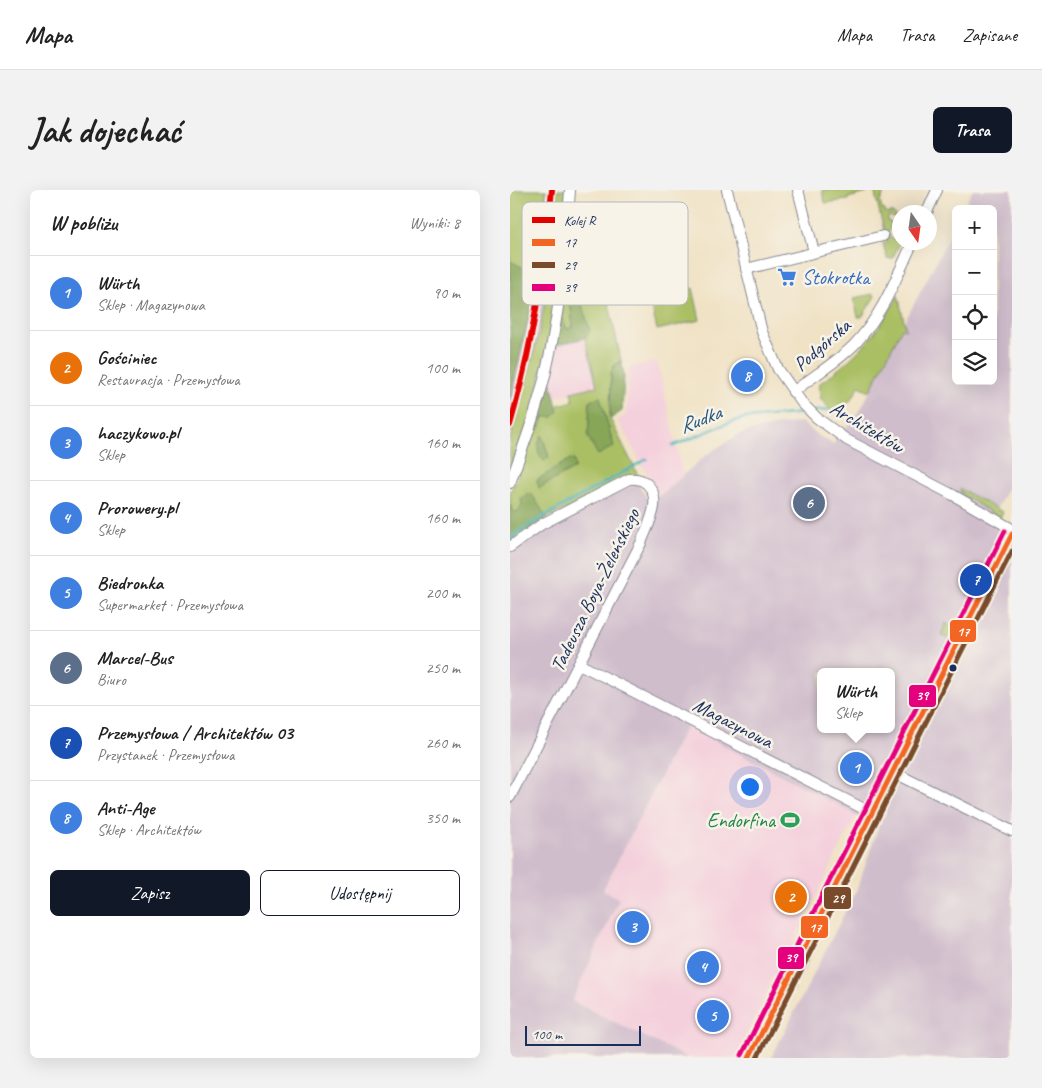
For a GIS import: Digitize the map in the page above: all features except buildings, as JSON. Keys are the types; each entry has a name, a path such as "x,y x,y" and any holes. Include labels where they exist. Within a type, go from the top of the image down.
{"street":[{"name":"Architektów","path":"728,190 762,332 778,369 793,392 817,418 864,450 953,495 1012,529"},
{"path":"798,190 814,252"},
{"path":"930,205 937,190"},
{"path":"746,269 883,236"},
{"name":"Podgórska","path":"793,392 831,364 864,333 884,304 909,250"},
{"path":"510,483 526,441 547,367 557,305"},
{"name":"Tadeusza Boya-Żeleńskiego","path":"510,547 542,524 624,481 638,479 645,482 654,496 654,507 641,543 510,797"},
{"path":"749,1058 1012,534"},
{"name":"Magazynowa","path":"579,664 872,813"},
{"path":"893,772 1012,831"}],"shaded area":[{"path":"546,190 556,190 555,202 545,202"},
{"path":"973,190 1012,190 1012,479 989,524 1012,535 1012,1058 771,1058 857,889 878,828 852,814 852,812 686,726 603,890 619,899 572,1001 688,1058 510,1058 510,551 523,540 637,483 649,501 663,493 705,456 739,434 801,422 817,435 833,444 861,409 902,328 905,329 904,323 952,232 952,385 997,385 997,205 965,205"},
{"path":"531,305 544,305 510,441 510,399"},
{"path":"585,338 597,386 554,397 549,374 555,345"},
{"path":"657,361 683,475 663,493 657,493 618,420 626,415 629,368"},
{"path":"686,726 852,812 856,816 782,965 775,976 772,977 764,1000 735,1058 688,1058 572,1001 619,900 603,891"}],"green space":[{"path":"510,190 546,190 545,202 522,202 522,267 510,261"},
{"path":"556,190 567,190 566,202 555,202"},
{"path":"822,190 867,190 867,193 848,198 848,200 825,203"},
{"path":"874,190 885,190 880,202 882,209 889,214 890,212 892,213 892,217 889,216 887,221 892,223 887,236 892,238 892,250 896,250 892,259 887,258 883,243 887,242"},
{"path":"510,261 522,267 522,305 531,305 510,399"},
{"path":"693,288 700,320 657,330 651,305 688,305 688,289"},
{"path":"873,294 875,296 862,317 858,317 854,298"},
{"path":"898,295 906,330 902,328 870,391 859,386 852,399 834,414 820,398 819,384 855,355 874,334"},
{"path":"544,305 555,305 533,408 510,474 510,441 540,329"},
{"path":"562,305 571,305 573,327 567,330 561,316"},
{"path":"571,305 582,305 590,330 585,338 555,345 561,316 567,329 573,327"},
{"path":"582,305 609,305 621,360 613,367 611,373 610,419 638,475 547,518 522,506 515,513 510,504 510,492 517,479 534,422 540,428 544,417 558,411 556,406 573,401 571,392 597,386 585,338 590,330","holes":["590,401 605,418 607,424 588,437"]},
{"path":"621,360 624,375 622,411 610,419 611,373 613,367"},
{"path":"549,374 558,411 553,417 544,417 540,428 534,422"},
{"path":"600,397 614,446 598,455 588,437 590,401"},
{"path":"542,435 549,457 544,461 538,448"},
{"path":"570,459 574,460 575,468 539,488 537,480"},
{"path":"960,489 1003,512 1000,518 961,494"},
{"path":"531,493 547,518 510,542 510,504 515,513 522,506 521,498"},
{"path":"1004,532 999,552 985,567"},
{"path":"975,621 978,623 961,657 962,646"},
{"path":"946,623 953,627 948,639 941,635"},
{"path":"947,646 948,650 929,687 931,677"},
{"path":"896,784 855,866 854,860 874,819 886,797"},
{"path":"806,958 809,958 776,1024 777,1015"}],"waterway":[{"name":"Rudka","path":"814,411 828,410"},
{"name":"Rudka","path":"673,446 728,423 745,418 806,413"},
{"name":"Rudka","path":"510,539 523,528 647,459"}],"rail line":[{"name":"R","path":"551,202 552,190"},
{"name":"R","path":"510,425 525,367 537,305"}],"transit line":[{"name":"39","path":"742,1055 1005,531"},
{"name":"17","path":"749,1058 1012,534"},
{"name":"29","path":"757,1058 1012,551"}],"place":[{"name":"Stokrotka","path":"787,277"},
{"name":"Anti-Age","path":"747,376"},
{"name":"Marcel-Bus","path":"809,503"},
{"name":"Przemysłowa / Architektów 03","path":"976,580"},
{"name":"Würth","path":"856,768"},
{"name":"Endorfina","path":"790,820"},
{"name":"Gościniec","path":"791,897"},
{"name":"haczykowo.pl","path":"633,927"},
{"name":"Prorowery.pl","path":"703,967"},
{"name":"Biedronka","path":"713,1016"}]}
